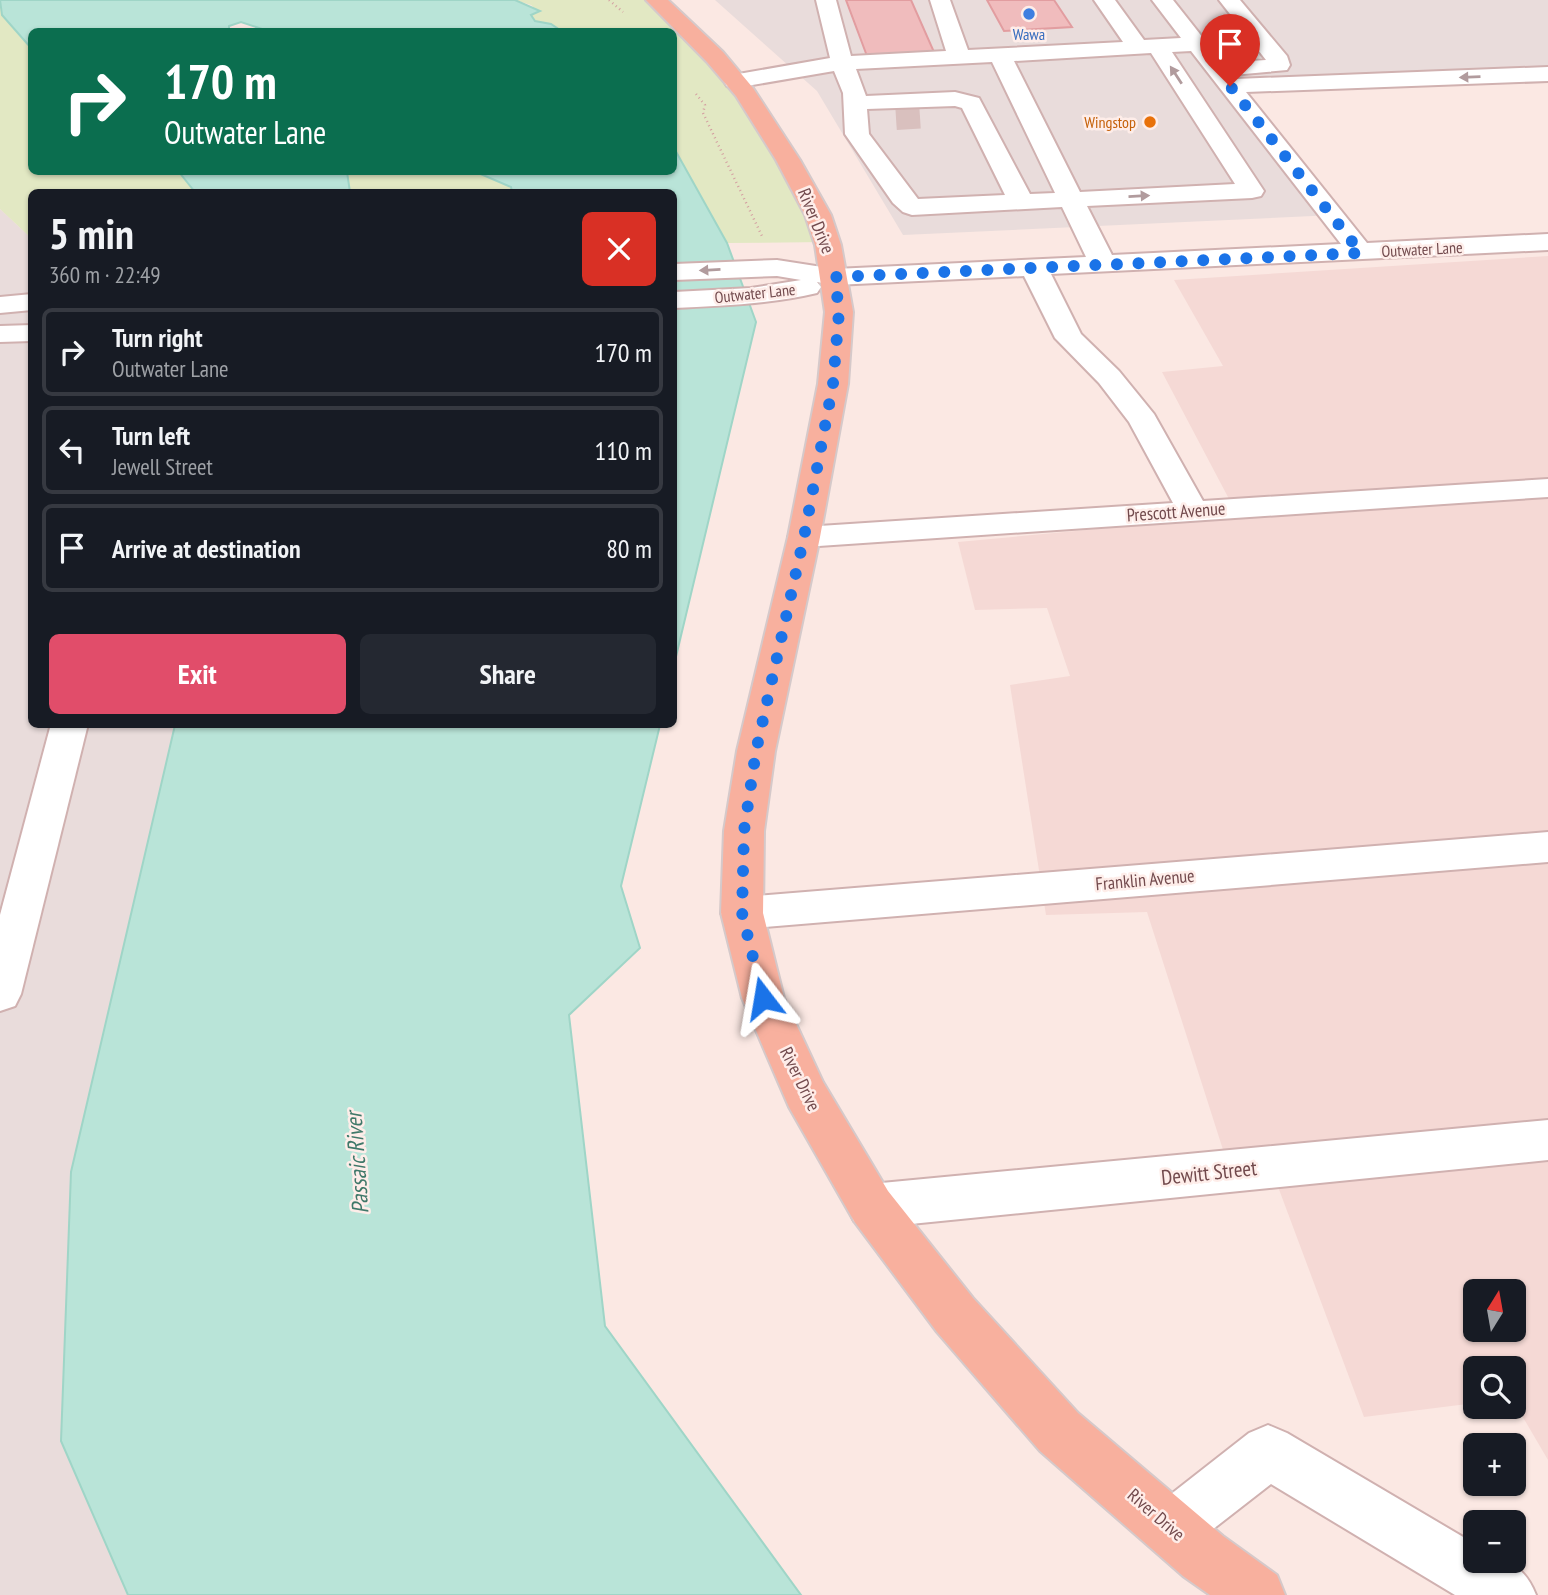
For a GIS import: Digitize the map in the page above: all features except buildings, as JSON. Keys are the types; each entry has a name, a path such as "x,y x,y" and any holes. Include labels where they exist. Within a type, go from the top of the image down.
{"main road":[{"name":"River Drive","path":"656,0 715,57 735,81 769,129 804,188 828,245 839,312 837,348 804,537 756,751 744,831 742,913 763,998 805,1093 870,1206 955,1315 1059,1432 1203,1556 1257,1595"}],"street":[{"path":"826,0 842,63 866,117"},
{"path":"940,0 960,57"},
{"path":"866,117 857,135 912,207 1252,191 1147,47 1104,0"},
{"path":"1162,0 1361,253"},
{"path":"1223,78 1279,65 1279,61 1229,0"},
{"path":"735,81 842,63 1196,44"},
{"path":"1000,55 1103,264"},
{"path":"1223,78 1545,78"},
{"path":"866,117 955,99 971,103 1010,202"},
{"path":"866,117 960,107 961,120 1010,202"},
{"path":"926,116 961,120"},
{"name":"Outwater Lane","path":"677,272 777,268 835,277 1548,242"},
{"path":"1033,266 1069,338 1110,377 1143,420 1194,511"},
{"name":"Outwater Lane","path":"677,300 751,296 811,286 835,277"},
{"path":"0,305 28,302"},
{"path":"0,334 28,332"},
{"name":"Prescott Avenue","path":"804,537 1548,488"},
{"path":"0,994 69,728"},
{"name":"Franklin Avenue","path":"742,913 1548,847"},
{"name":"Dewitt Street","path":"870,1206 1548,1140"},
{"path":"1171,1528 1268,1452 1508,1595"}],"path":[{"path":"689,86 705,105 703,113 777,268"}],"shaded area":[{"path":"715,0 1548,0 1548,69 1243,85 1334,215 903,235 817,91"},
{"path":"0,209 28,235 28,728 174,728 71,1172 61,1441 128,1595 0,1595"},
{"path":"1548,256 1548,1460 1524,1419 1526,1356 1463,1356 1463,1405 1364,1417 1274,1176 1233,1181 1147,912 1046,915 1010,685 1070,676 1047,608 975,610 958,542 1238,516 1162,372 1223,366 1174,280"}],"green space":[{"path":"515,0 656,0 735,81 827,242 727,243 677,153 677,28 557,28 535,21 531,15 539,12 531,5"},
{"path":"0,2 2,15 28,45 28,175 181,175 193,189 28,189 28,235 0,209"},
{"path":"347,175 483,175 511,189 350,189"}],"water":[{"path":"0,0 515,0 540,11 531,15 535,21 557,28 259,28 241,22 229,28 28,28 28,45 2,15"},
{"path":"677,153 727,243 756,322 677,652 677,189 511,187 483,175 677,175"},
{"path":"181,175 347,175 350,189 193,189"},
{"name":"Passaic River","path":"174,728 659,728 621,886 640,948 569,1015 605,1326 801,1595 128,1595 61,1441 71,1172"}],"tunnel":[{"path":"896,118 926,116"}],"place":[{"name":"Wawa","path":"1029,14"},
{"name":"Wingstop","path":"1150,122"}],"route":[{"path":"763,998 742,913 744,831 756,751 804,537 833,384 839,312 835,277 1361,253 1230,86"}]}
